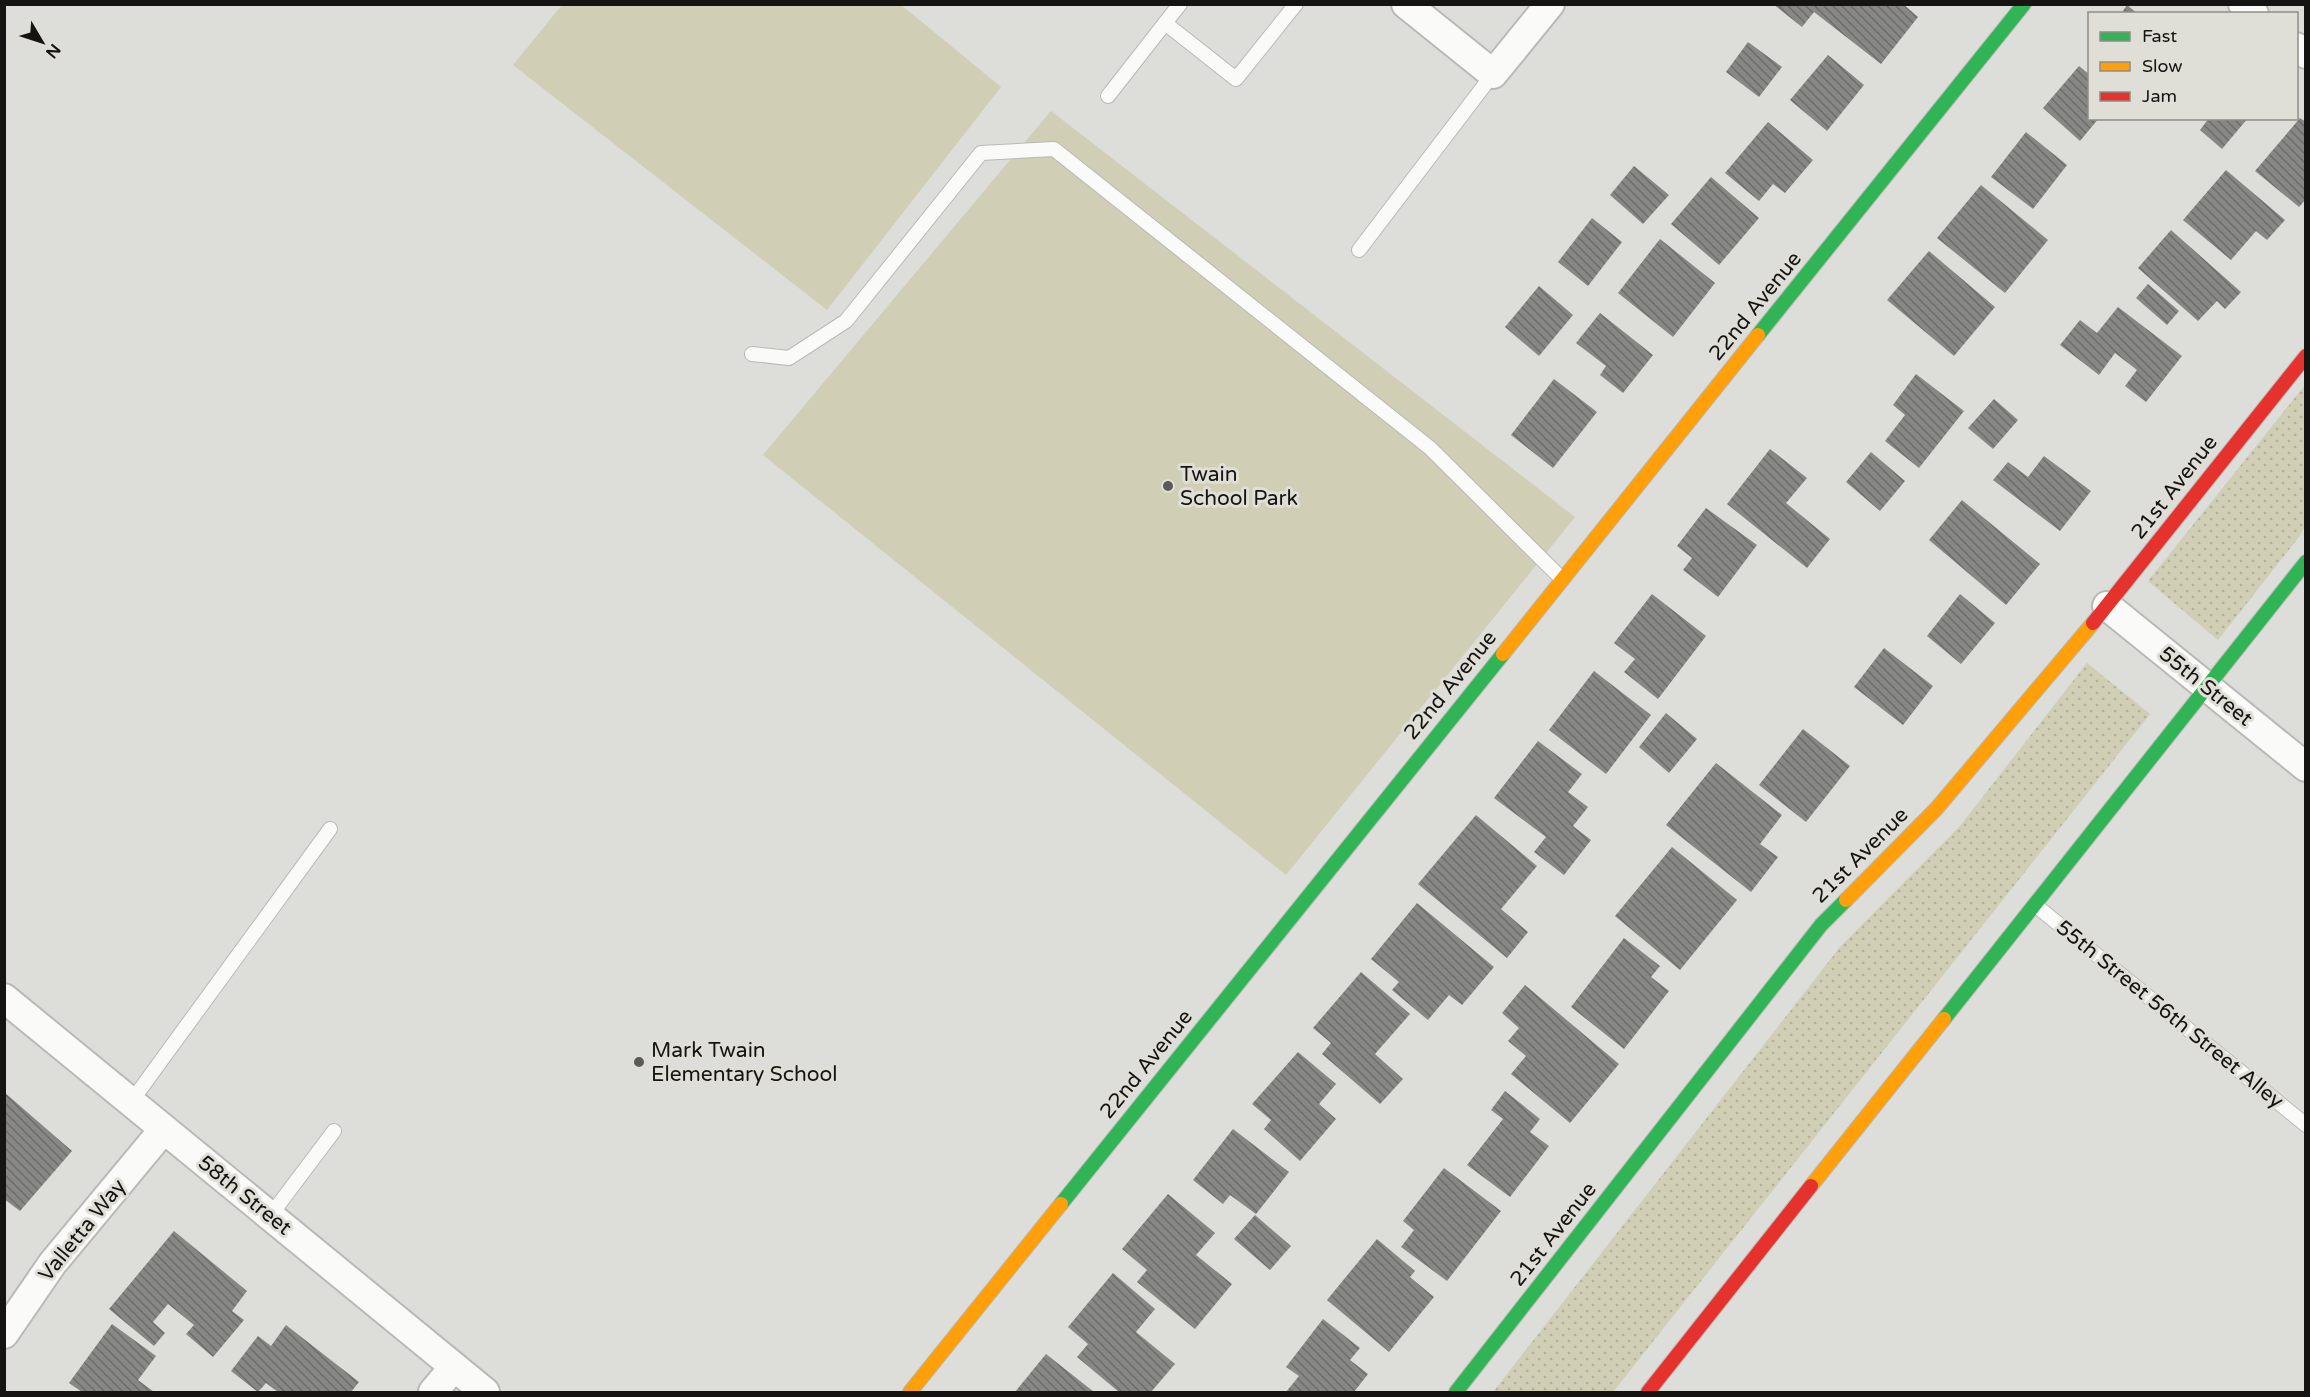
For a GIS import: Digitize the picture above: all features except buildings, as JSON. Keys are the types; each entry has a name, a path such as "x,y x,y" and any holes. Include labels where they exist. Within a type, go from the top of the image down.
{"street":[{"path":"1406,4 1493,74 1550,4"},
{"name":"22nd Avenue","path":"910,1392 2024,4"},
{"name":"21st Avenue","path":"1456,1392 1821,925 1937,808 2107,606 2306,356"},
{"path":"1648,1392 2306,562"},
{"name":"55th Street","path":"2107,606 2306,767"},
{"name":"58th Street","path":"4,998 485,1392"},
{"name":"Valletta Way","path":"4,1334 52,1264 164,1129"},
{"path":"433,1392 454,1368"}],"lane":[{"path":"1108,96 1180,4"},
{"path":"1165,23 1236,79 1296,4"},
{"path":"1359,250 1493,74"},
{"path":"752,354 789,358 846,321 981,153 1054,149 1430,448 1562,579"},
{"path":"131,1102 330,829"},
{"name":"55th Street 56th Street Alley","path":"2034,904 2306,1125"},
{"path":"270,1215 334,1131"}],"shaded area":[{"path":"900,4 1001,87 827,310 513,65 562,5"},
{"name":"Twain School Park","path":"1051,111 1575,517 1286,875 763,455"},
{"path":"2305,385 2305,526 2299,537 2218,640 2148,581"},
{"path":"2087,663 2150,714 1613,1392 1493,1392 1840,947 1960,826"}],"traffic: fast":[{"path":"1758,335 2024,4"},
{"path":"1944,1019 2306,562"},
{"path":"1061,1204 1503,654"},
{"path":"1456,1392 1821,925 1846,900"}],"traffic: slow":[{"path":"1503,654 1758,335"},
{"path":"1846,900 1937,808 2093,623"},
{"path":"1811,1186 1944,1019"},
{"path":"910,1392 1061,1204"}],"traffic: jam":[{"path":"2093,623 2306,356"},
{"path":"1648,1392 1811,1186"}],"place":[{"name":"Twain School Park","path":"1168,486"},
{"name":"Mark Twain Elementary School","path":"639,1062"}]}
